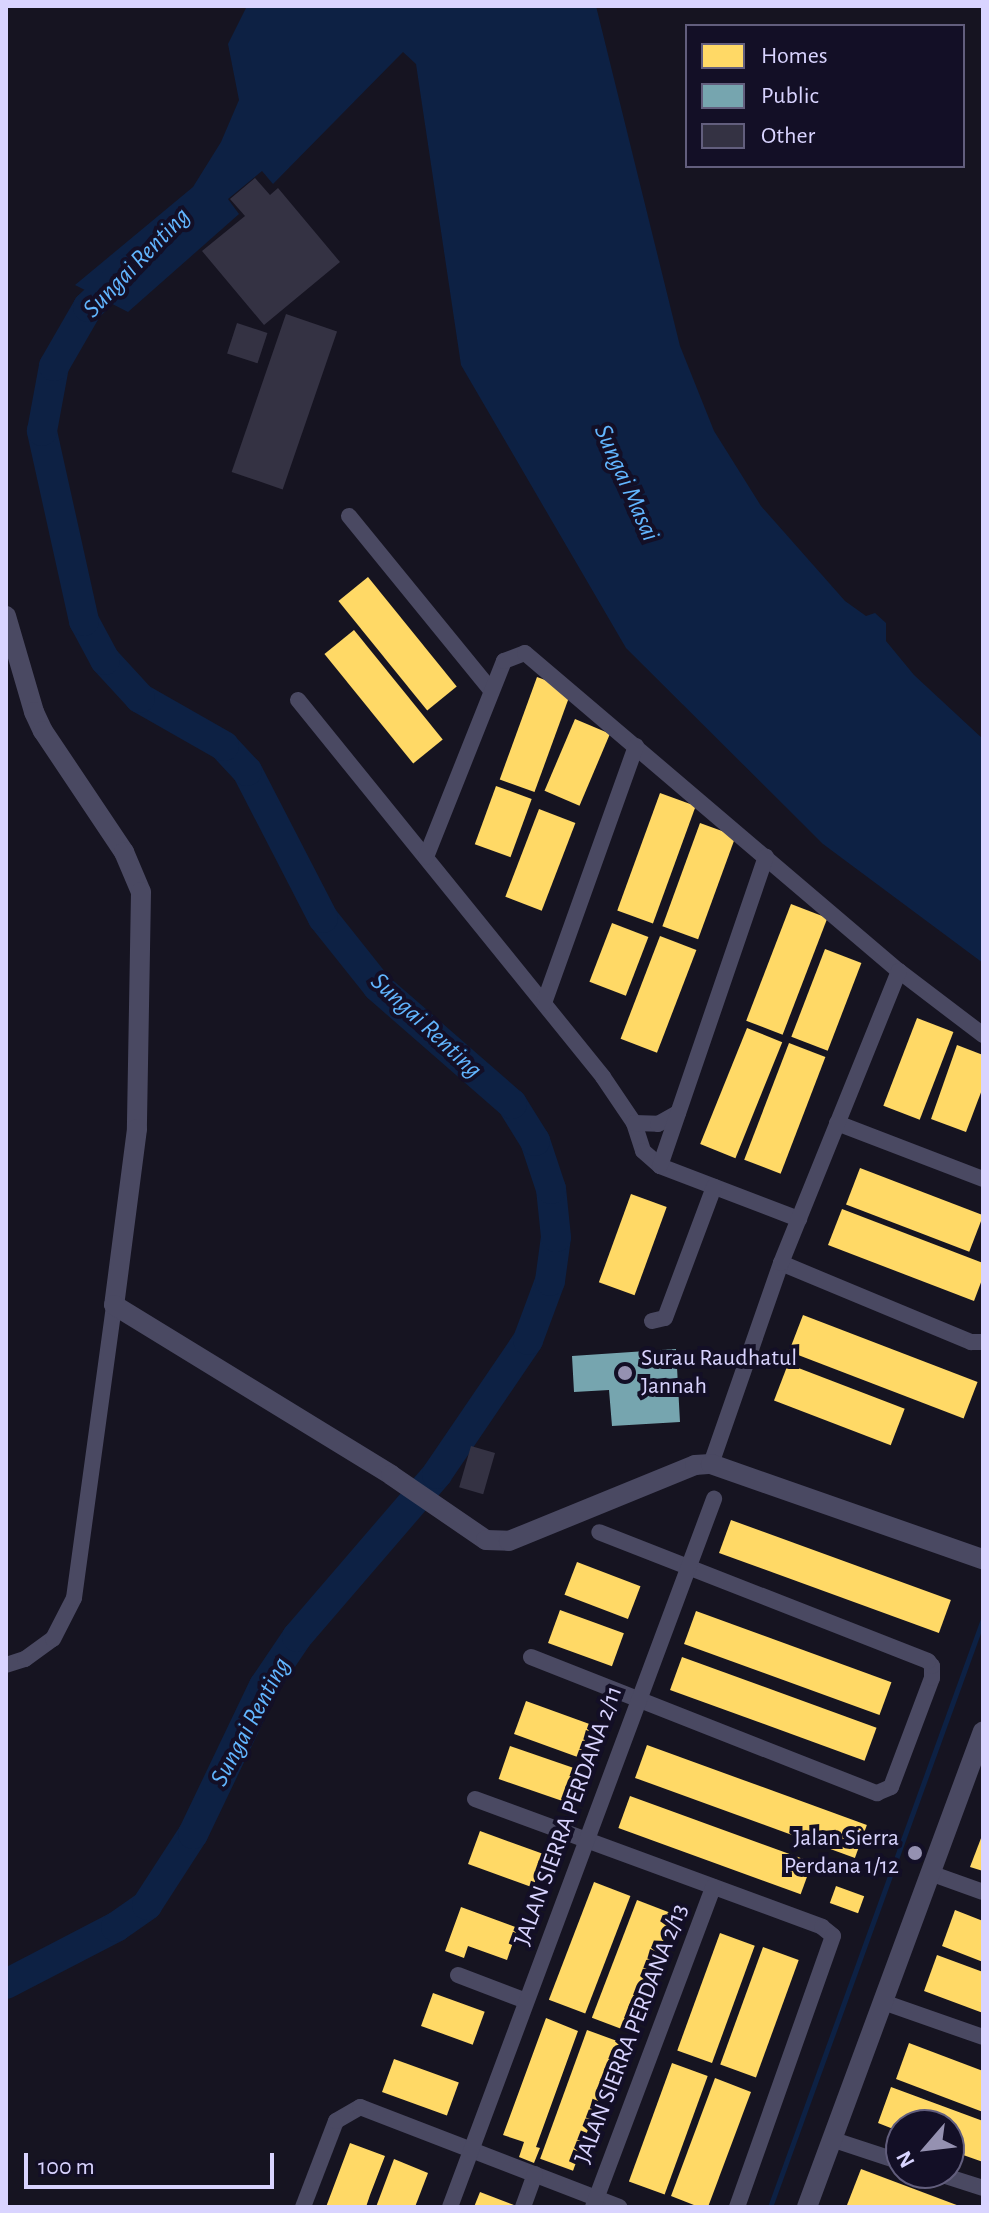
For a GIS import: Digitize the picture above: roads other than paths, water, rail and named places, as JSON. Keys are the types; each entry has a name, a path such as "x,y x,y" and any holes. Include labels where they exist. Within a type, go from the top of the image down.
{"street":[{"path":"349,516 491,690"},
{"path":"6,616 34,712 43,731 124,852 141,892 137,1129 74,1598 53,1639 25,1659 6,1665"},
{"path":"426,857 504,661 525,653 899,971 983,1035"},
{"path":"298,700 603,1077 634,1123 643,1151 660,1166 799,1219"},
{"path":"544,1003 636,746"},
{"path":"660,1166 766,857"},
{"path":"711,1464 781,1263 899,971"},
{"path":"634,1123 658,1124 678,1113"},
{"path":"837,1123 983,1179"},
{"path":"652,1321 665,1318 714,1187"},
{"path":"781,1263 971,1342 983,1342"},
{"path":"114,1305 391,1475 486,1540 509,1541 695,1465 711,1464 983,1559"},
{"name":"JALAN SIERRA PERDANA 2/11","path":"450,2207 714,1499"},
{"path":"531,1657 877,1793 891,1787 932,1678 932,1666 928,1661 599,1532"},
{"path":"807,2207 982,1739"},
{"path":"475,1799 822,1927 833,1936 834,1943 737,2207"},
{"path":"930,1873 983,1892"},
{"name":"JALAN SIERRA PERDANA 2/13","path":"594,2203 713,1887"},
{"path":"458,1975 526,2001"},
{"path":"883,2002 983,2037"},
{"path":"303,2207 336,2121 360,2107 535,2174 594,2203 619,2207"},
{"path":"831,2139 885,2157"},
{"path":"523,2207 535,2174"}],"water":[{"name":"Sungai Masai","path":"247,6 596,6 680,346 714,431 761,506 845,601 866,616 875,613 886,623 886,641 914,675 983,739 983,963 823,844 626,648 461,365 416,64 403,52 273,184 262,171 228,199 239,214 128,312 75,285 193,187 221,142 239,100 228,44"}],"waterway":[{"name":"Sungai Renting","path":"6,1984 116,1927 147,1905 193,1834 264,1686 297,1637 437,1474 528,1340 550,1281 556,1237 551,1189 535,1141 512,1104 378,987 323,918 247,771 224,746 140,698 105,660 84,621 42,431 54,366 88,307 128,269"},
{"path":"770,2207 983,1619"}],"place":[{"name":"Surau Raudhatul Jannah","path":"625,1373"},
{"name":"Jalan Sierra Perdana 1/12","path":"915,1853"}]}
